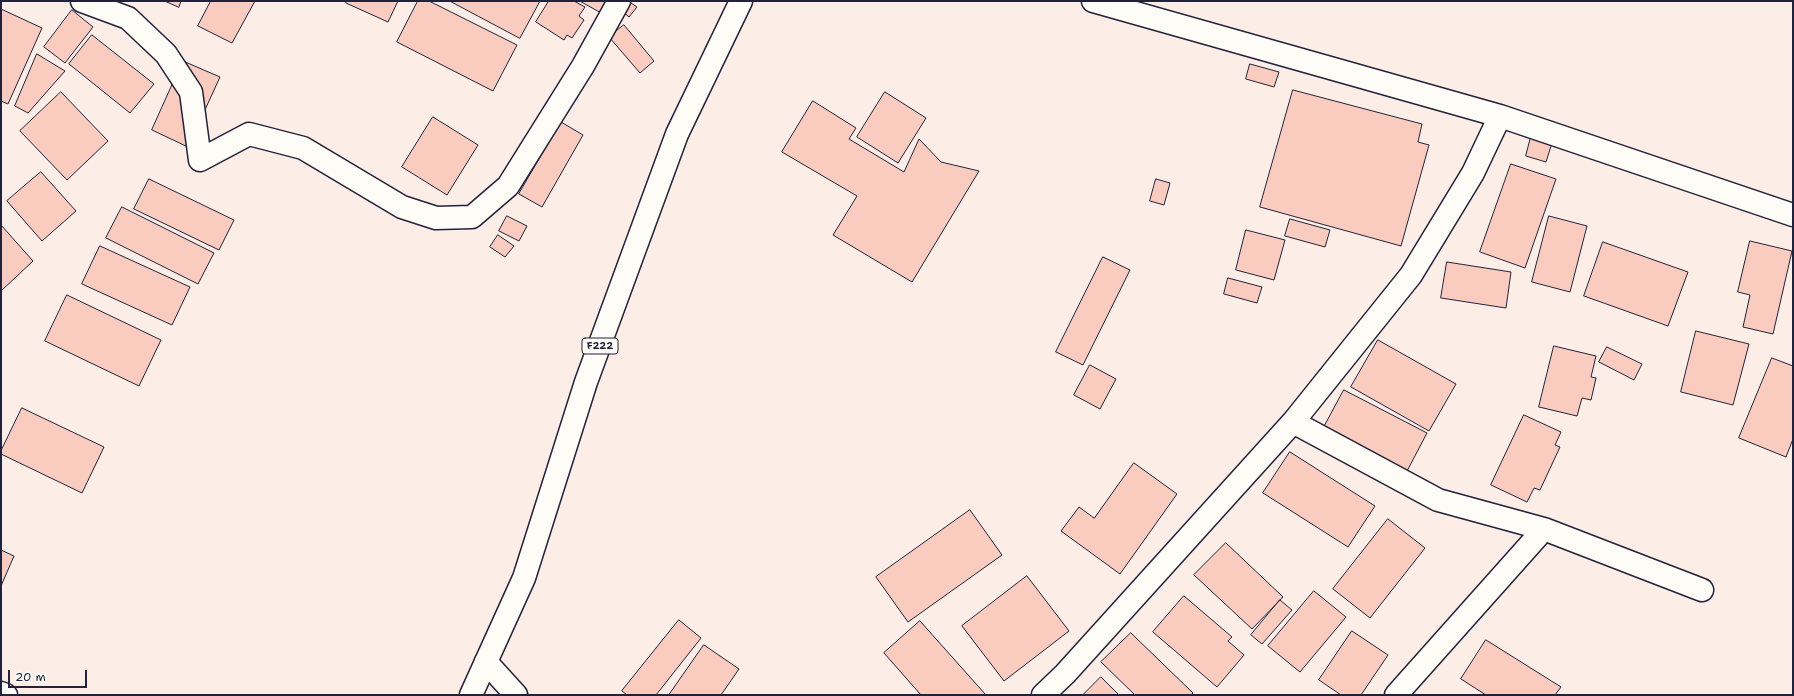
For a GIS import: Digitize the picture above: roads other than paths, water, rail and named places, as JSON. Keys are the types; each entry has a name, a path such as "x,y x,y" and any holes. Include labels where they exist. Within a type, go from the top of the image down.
{"street":[{"path":"82,1 128,18 166,54 191,92 200,160 249,134 303,148 402,207 436,218 472,217 508,186 583,66 620,1"},
{"name":"F222","path":"470,695 524,578 586,382 677,134 741,1"},
{"path":"1093,1 1500,116 1793,215"},
{"path":"1043,695 1065,674 1293,422 1411,275 1473,173 1500,116"},
{"path":"1293,422 1438,500 1544,529 1702,590"},
{"path":"1396,695 1544,529"},
{"path":"486,662 516,695"},
{"path":"1,693 6,695"}]}
